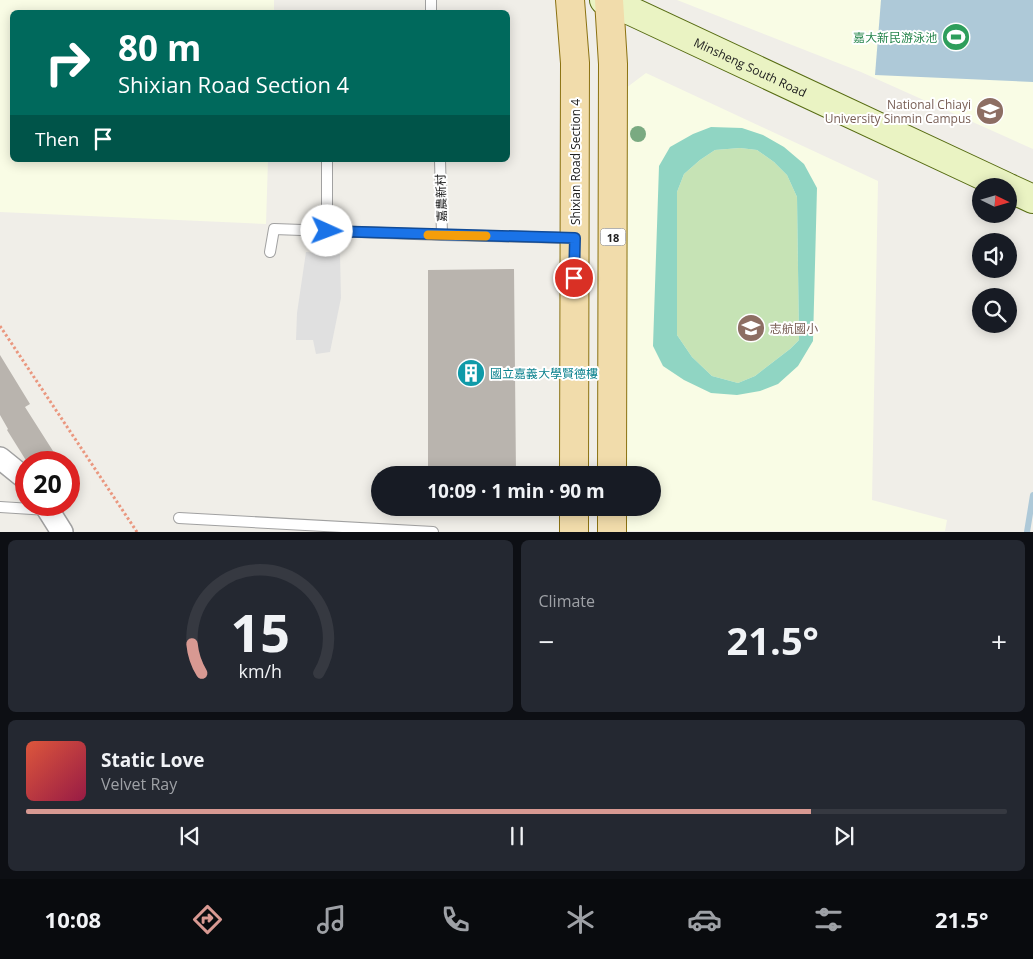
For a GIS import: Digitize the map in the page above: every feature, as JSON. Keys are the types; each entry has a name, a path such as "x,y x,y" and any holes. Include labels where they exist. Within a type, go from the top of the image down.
{"main road":[{"name":"Shixian Road Section 4","path":"570,0 575,63 574,466"},
{"name":"Minsheng South Road","path":"608,1 988,178"},
{"name":"18","path":"608,1 613,64 612,466"},
{"path":"1018,192 1033,199"},
{"path":"574,516 574,532"},
{"path":"612,516 612,532"}],"street":[{"path":"0,458 15,470"},
{"path":"52,516 62,532"}],"lane":[{"path":"327,162 327,231"},
{"name":"嘉農新村","path":"440,162 442,235"},
{"path":"270,252 274,229 575,238"},
{"path":"0,506 15,506"},
{"path":"179,518 433,532"}],"path":[{"path":"0,326 137,532"}],"shaded area":[{"path":"0,0 274,0 274,10 10,10 10,162 268,162 266,224 0,212"},
{"name":"National Chiayi University Sinmin Campus","path":"677,0 1033,0 1033,149 861,72"},
{"name":"志航國小","path":"646,73 878,181 872,500 947,520 945,531 626,531 626,516 661,516 661,466 626,466 626,88"},
{"path":"306,252 340,254 341,298 330,352 316,354 313,340 296,340 297,313"}],"green space":[{"path":"711,127 742,128 763,135 784,147 804,164 817,188 813,341 798,366 778,384 760,391 737,395 711,393 684,380 663,366 653,346 659,166 670,147 693,134","holes":["740,148 757,150 774,162 787,175 797,197 799,340 755,376 738,383 712,376 692,357 677,335 677,192 684,174 715,150"]},
{"path":"740,148 757,150 774,162 787,175 797,197 799,340 755,376 738,383 712,376 692,357 677,335 677,192 684,174 700,160 715,150"}],"water":[{"name":"嘉大新民游泳池","path":"881,0 1033,0 1033,82 875,75"}],"building":[{"name":"國立嘉義大學賢德樓","path":"514,269 516,466 428,466 428,270"},
{"path":"0,355 30,404 25,407 53,451 20,451 0,415"}],"waterway":[{"path":"1027,532 1033,495"}],"slow traffic":[{"path":"428,235 486,236"}],"place":[{"name":"嘉大新民游泳池","path":"956,37"},
{"name":"National Chiayi University Sinmin Campus","path":"990,111"},
{"name":"志航國小","path":"751,328"},
{"name":"國立嘉義大學賢德樓","path":"471,373"}],"route":[{"path":"327,231 575,238 574,278"}]}
